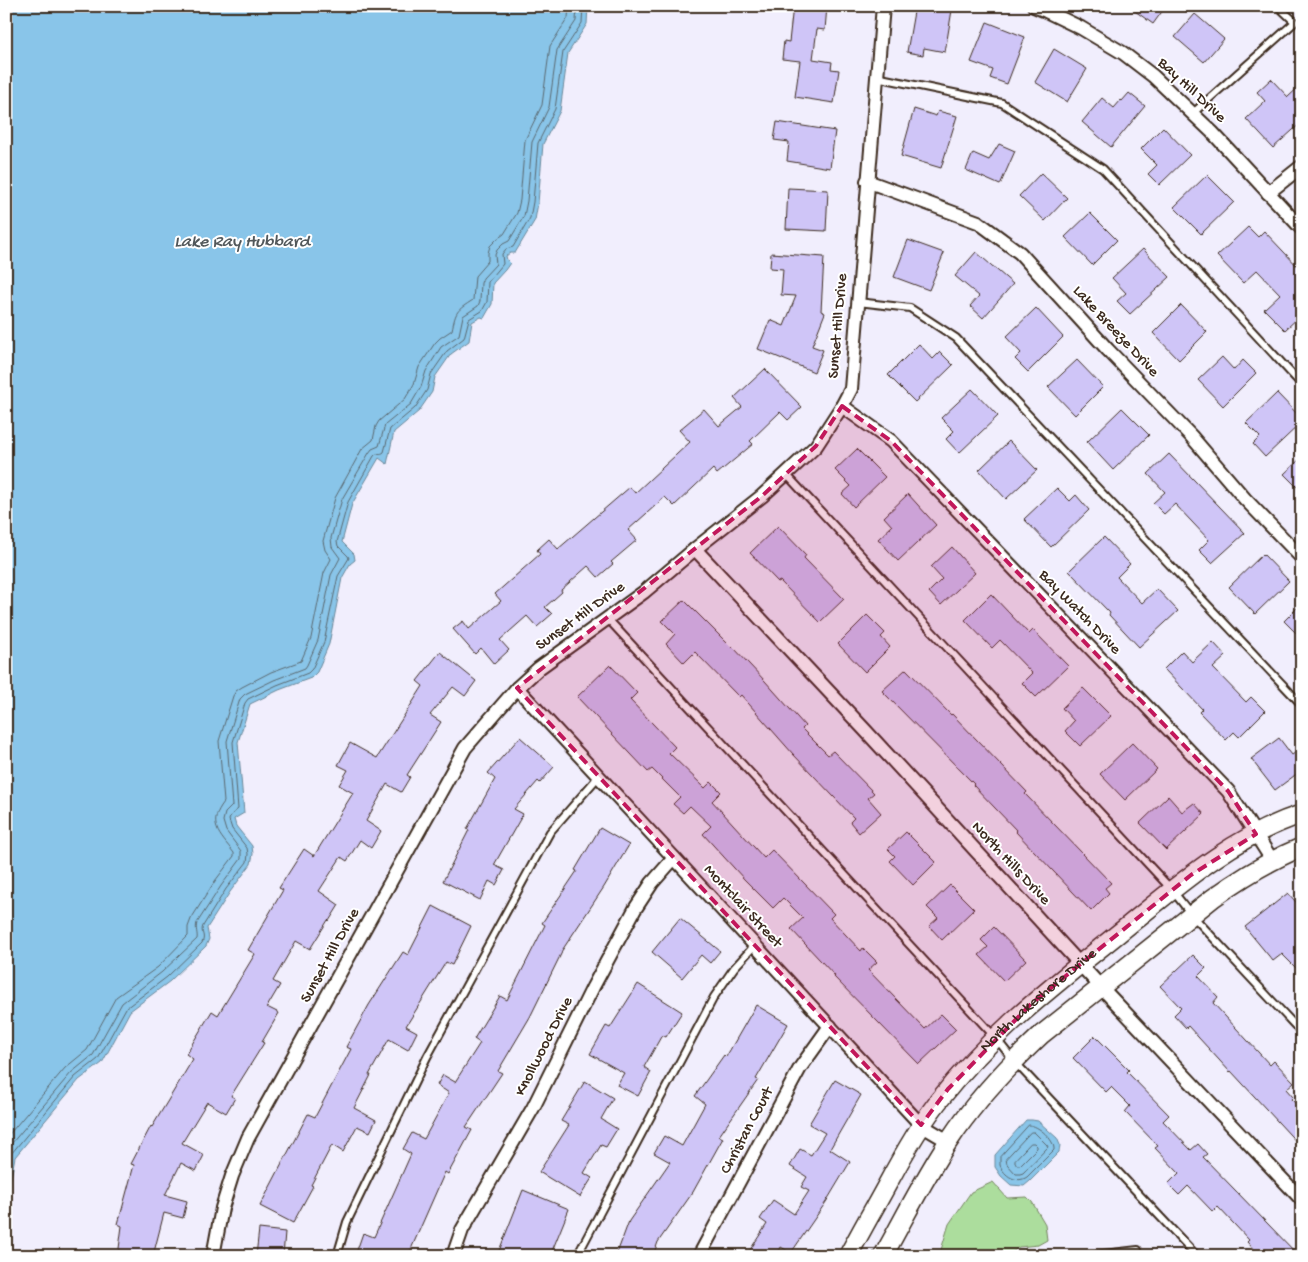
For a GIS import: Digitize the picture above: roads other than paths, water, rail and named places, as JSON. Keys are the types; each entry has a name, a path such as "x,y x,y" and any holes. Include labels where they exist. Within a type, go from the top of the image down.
{"main road":[{"name":"North Lakeshore Drive","path":"849,1255 921,1125 964,1069 995,1037 1031,1004 1209,862 1256,834 1302,814"},
{"name":"North Lakeshore Drive","path":"883,1256 948,1140 978,1101 1014,1061 1041,1036 1191,914 1234,883 1272,860 1302,847"}],"street":[{"name":"Sunset Hill Drive","path":"213,1256 222,1208 232,1176 248,1138 465,748 517,688 539,668 644,592 762,496 816,446 842,406 851,389 883,6"},
{"name":"Bay Hill Drive","path":"1034,6 1081,28 1123,53 1153,76 1212,132 1302,230"},
{"path":"1268,192 1302,166"},
{"name":"Lake Breeze Drive","path":"867,181 978,222 1020,253 1302,558"},
{"name":"Bay Watch Drive","path":"842,406 898,449 1228,790 1272,860"},
{"name":"North Hills Drive","path":"695,549 864,729 1101,987 1302,1200"},
{"name":"Montclair Street","path":"517,688 921,1125 948,1140"},
{"name":"Knollwood Drive","path":"453,1256 462,1230 532,1108 635,908 652,883 674,858"},
{"name":"Christan Court","path":"699,1256 800,1068 830,1026"}],"lane":[{"path":"1192,114 1295,22 1278,6"},
{"path":"876,77 1002,103 1103,169 1302,385"},
{"path":"858,302 910,308 956,338 1302,705"},
{"path":"786,474 1302,1033"},
{"path":"607,618 995,1037 1014,1061 1197,1256"},
{"path":"337,1256 347,1222 427,1057 550,832 599,776"},
{"path":"577,1256 714,997 734,968 755,945"},
{"path":"1086,1256 1138,1250"}],"water":[{"name":"Lake Ray Hubbard","path":"6,6 588,6 587,24 568,53 560,111 543,144 535,220 515,253 510,253 506,256 510,263 493,283 492,304 484,318 481,317 472,322 469,341 451,354 435,377 432,392 419,411 394,432 387,464 379,458 352,504 342,542 354,554 355,560 350,564 342,578 329,644 317,672 311,678 279,690 250,704 238,742 244,813 234,819 236,826 252,846 251,864 207,928 209,939 206,946 170,981 130,1011 102,1063 79,1080 15,1157 6,1204"},
{"path":"1026,1120 1038,1121 1057,1138 1060,1145 1059,1152 1024,1186 1011,1185 995,1167 995,1155"}]}
